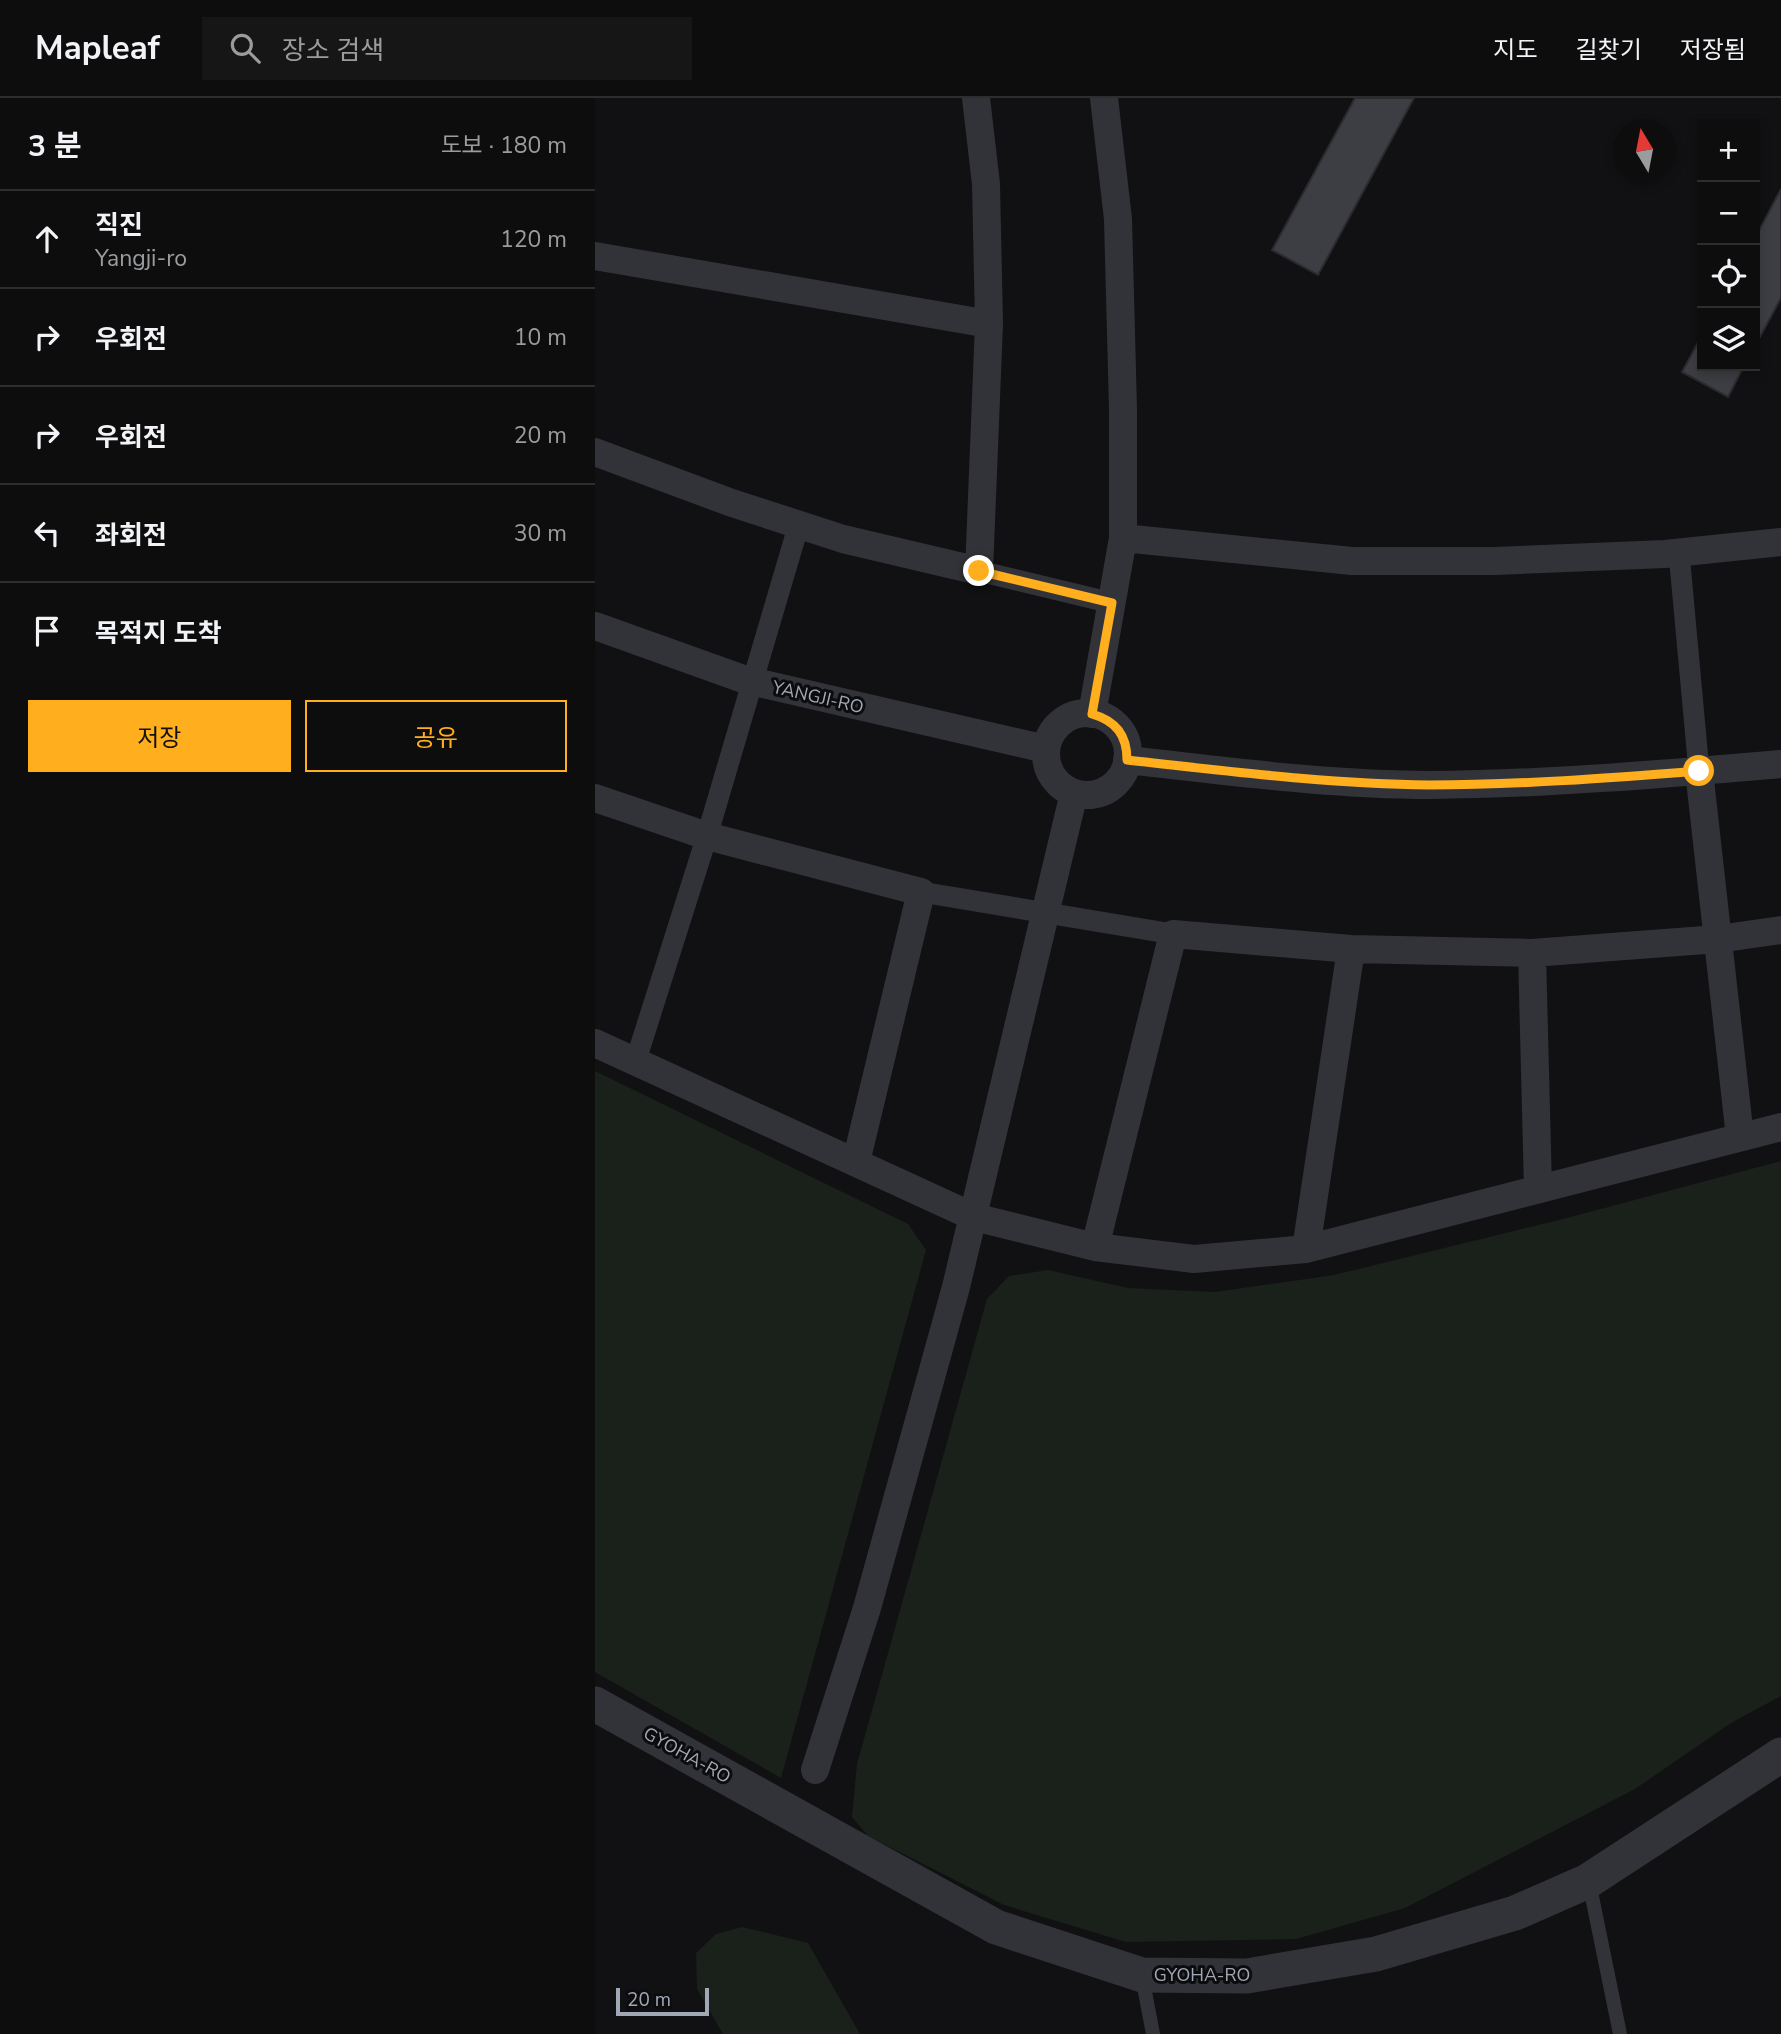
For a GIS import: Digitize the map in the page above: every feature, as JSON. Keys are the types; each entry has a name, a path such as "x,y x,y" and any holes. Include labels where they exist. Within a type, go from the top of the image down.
{"street":[{"path":"976,98 986,184 989,324 979,571"},
{"path":"1092,714 1123,538 1118,219 1104,98"},
{"path":"595,256 989,324"},
{"path":"595,452 732,503 843,538 1112,603"},
{"path":"635,1063 707,836 799,524"},
{"path":"1123,538 1352,561 1494,561 1679,553 1781,542"},
{"path":"1679,553 1699,771 1740,1137"},
{"name":"YANGJI-RO","path":"595,626 752,681 1046,749"},
{"path":"1092,714 1105,718 1123,735 1127,760 1123,773 1114,785 1102,792 1088,795 1074,793 1062,787 1052,776 1046,749 1057,726 1067,718 1092,714"},
{"path":"1127,760 1298,779 1428,785 1574,781 1781,764"},
{"path":"815,1770 867,1608 974,1217 1074,793"},
{"path":"595,798 707,836 921,892 1173,934 1351,949 1532,953 1718,939 1781,930"},
{"path":"856,1162 921,892"},
{"path":"1095,1247 1173,934"},
{"path":"1306,1249 1351,949"},
{"path":"1532,953 1538,1189"},
{"path":"595,1043 974,1217 1095,1247 1194,1259 1306,1249 1781,1127"},
{"name":"GYOHA-RO","path":"595,1704 996,1927 1142,1975 1247,1976 1376,1954 1515,1913 1588,1881 1781,1755"}],"lane":[{"path":"1588,1881 1620,2034"},
{"path":"1142,1975 1153,2034"}],"shaded area":[{"path":"595,1071 908,1224 926,1250 781,1778 595,1672"},
{"path":"1781,1161 1781,1696 1731,1723 1635,1789 1405,1908 1296,1939 1126,1942 1004,1905 868,1836 852,1817 857,1764 987,1299 1009,1276 1048,1270 1128,1288 1215,1292 1334,1275 1567,1218"},
{"path":"742,1927 808,1943 860,2034 723,2034 697,1989 696,1953 716,1934"}],"building":[{"path":"1355,98 1414,98 1318,275 1272,250"},
{"path":"1781,189 1781,298 1760,337 1760,245 1760,229"},
{"path":"1697,344 1697,371 1741,371 1728,397 1682,372"}],"route":[{"path":"979,571 1112,603 1092,714 1105,718 1123,735 1127,760 1298,779 1428,785 1574,781 1699,771"}]}
